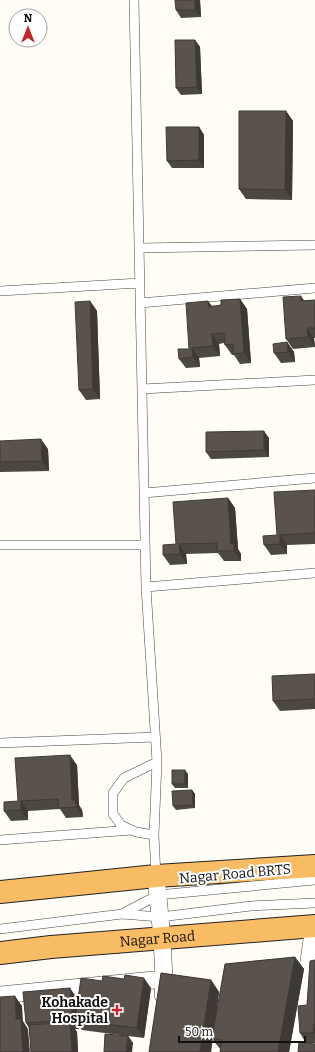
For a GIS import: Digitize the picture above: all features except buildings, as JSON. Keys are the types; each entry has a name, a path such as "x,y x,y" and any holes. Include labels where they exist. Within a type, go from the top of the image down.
{"highway":[{"path":"0,892 157,885 315,866"},
{"name":"Nagar Road","path":"0,953 51,947 161,927 314,926"}],"street":[{"path":"157,885 164,979 164,991 160,1011"},
{"path":"296,1052 314,926"},
{"path":"0,995 164,979"}],"lane":[{"path":"122,914 157,885 154,835 157,762 146,587 134,0"},
{"path":"140,248 315,245"},
{"path":"0,291 140,283"},
{"path":"140,303 315,288"},
{"path":"142,389 315,380"},
{"path":"144,493 315,478"},
{"path":"0,545 145,545"},
{"path":"146,587 315,573"},
{"path":"0,743 155,736"},
{"path":"154,835 136,832 121,825 113,814 113,793 124,778 157,762"},
{"path":"0,840 132,830"},
{"name":"Nagar Road BRTS","path":"157,885 315,880"},
{"path":"0,929 122,914 161,927 252,906 315,903"}],"place":[{"name":"Kohakade Hospital","path":"117,1010"}]}
